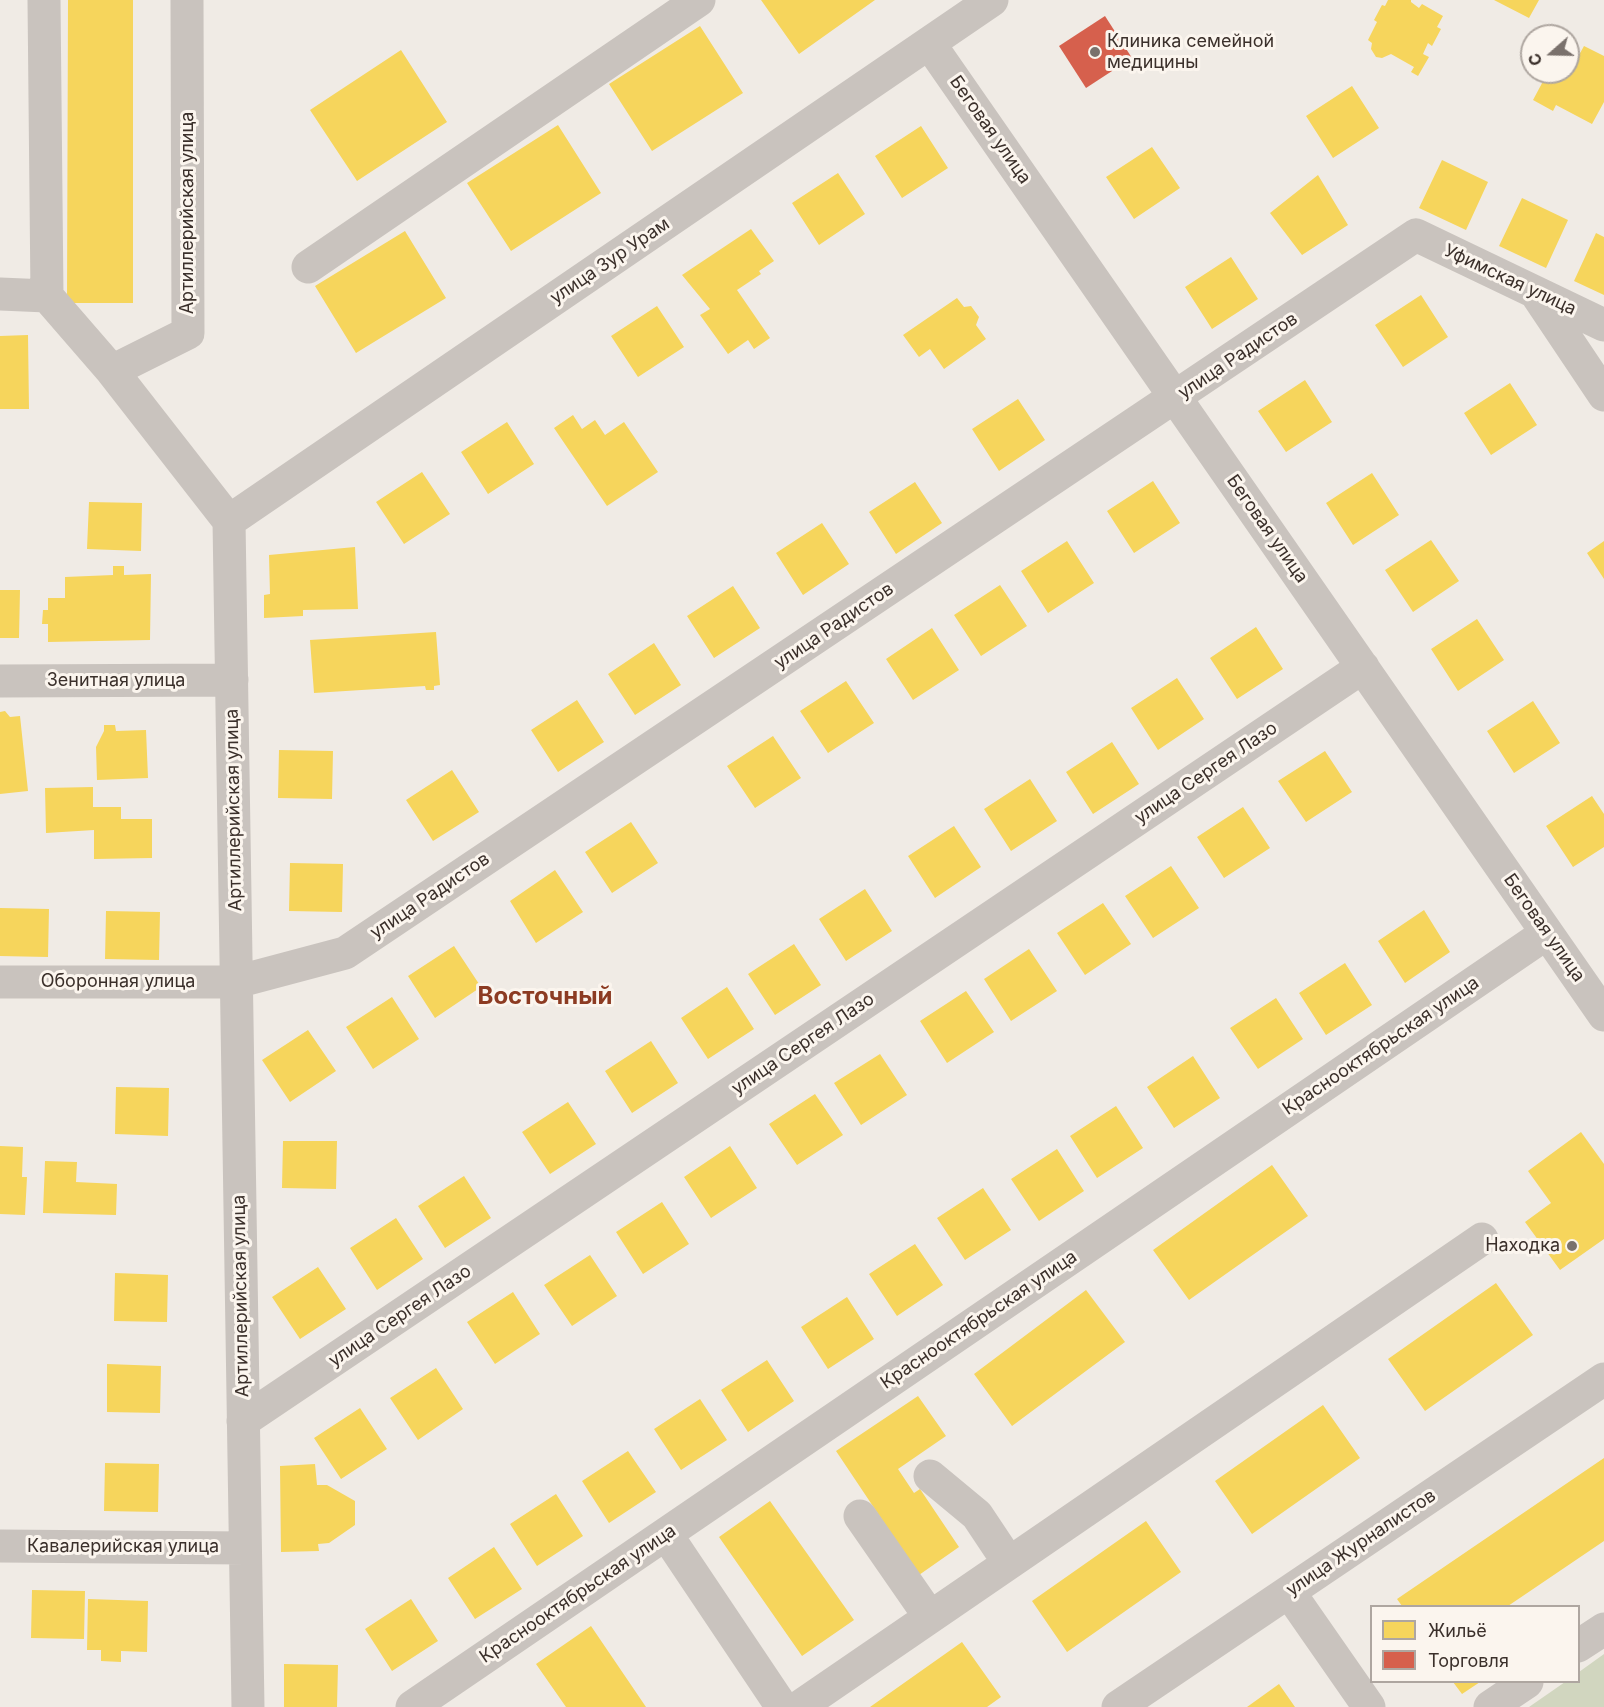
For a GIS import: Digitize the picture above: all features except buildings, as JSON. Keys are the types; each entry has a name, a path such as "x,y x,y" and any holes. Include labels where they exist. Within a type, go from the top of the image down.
{"street":[{"path":"44,0 47,296 112,371 229,521"},
{"name":"Артиллерийская улица","path":"112,371 188,333 187,0"},
{"path":"308,267 699,0"},
{"name":"улица Зур Урам","path":"229,521 992,0"},
{"name":"Беговая улица","path":"929,43 1604,1015"},
{"name":"улица Радистов","path":"236,982 345,953 1416,236"},
{"name":"Уфимская улица","path":"1416,236 1604,325"},
{"path":"1535,292 1604,395"},
{"path":"0,294 47,296"},
{"name":"Артиллерийская улица","path":"229,521 248,1707"},
{"name":"улица Сергея Лазо","path":"243,1421 1363,667"},
{"name":"Зенитная улица","path":"0,681 232,680"},
{"name":"Краснооктябрьская улица","path":"412,1707 1547,933"},
{"name":"Оборонная улица","path":"0,982 236,982"},
{"path":"799,1707 1482,1239"},
{"name":"улица Журналистов","path":"1118,1707 1604,1379"},
{"path":"930,1476 977,1515 1009,1563"},
{"path":"860,1516 930,1617"},
{"path":"666,1534 782,1707"},
{"name":"Кавалерийская улица","path":"0,1546 245,1548"},
{"path":"1289,1592 1369,1707"},
{"path":"1580,1645 1604,1629"},
{"path":"1490,1707 1526,1683"}],"green space":[{"path":"1604,1654 1604,1707 1529,1707 1564,1683 1580,1683 1580,1671"}],"place":[{"name":"Клиника семейной медицины","path":"1095,52"},
{"name":"Находка","path":"1572,1246"}],"district":[{"name":"Восточный","path":"545,997"}]}
